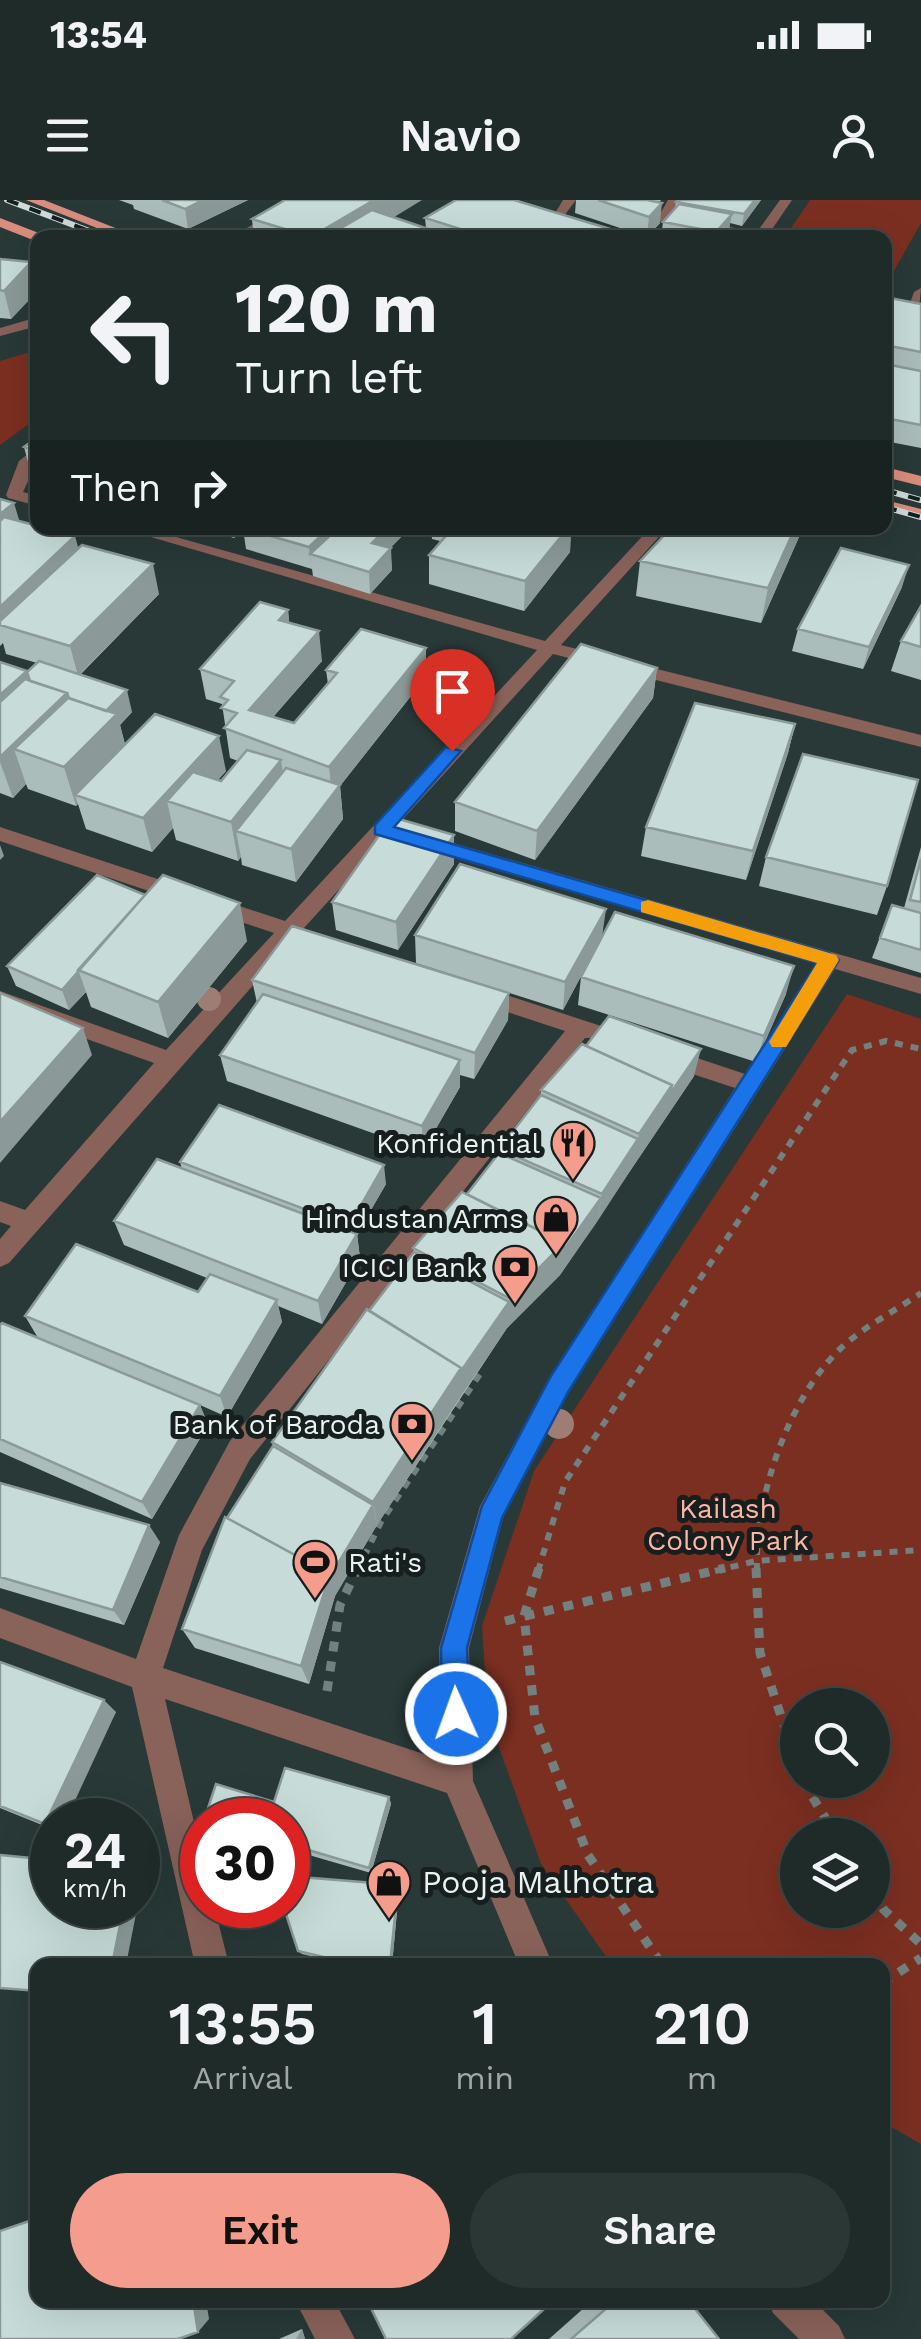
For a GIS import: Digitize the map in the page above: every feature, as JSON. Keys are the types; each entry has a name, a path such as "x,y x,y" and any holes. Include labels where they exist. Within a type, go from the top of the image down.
{"main road":[{"path":"32,200 113,230"},
{"path":"0,222 30,234"},
{"path":"892,474 921,481"},
{"path":"892,507 921,514"}],"street":[{"path":"249,230 305,200"},
{"path":"556,217 570,200"},
{"path":"675,200 661,218 724,230"},
{"path":"765,230 786,200"},
{"path":"538,211 572,222"},
{"path":"910,309 921,292"},
{"path":"0,332 30,323"},
{"path":"30,458 14,494 30,499"},
{"path":"153,535 546,647 921,741"},
{"path":"0,1256 170,1060 546,647 653,535"},
{"path":"382,829 921,986"},
{"path":"0,834 327,943"},
{"path":"533,1958 458,1781 454,1648 490,1515 560,1384 829,960"},
{"path":"454,986 615,1040"},
{"path":"0,999 170,1060"},
{"path":"210,1958 144,1677 189,1545 240,1450 580,1028"},
{"path":"649,1051 752,1085"},
{"path":"0,1212 27,1222"},
{"path":"0,1623 144,1677 458,1781"},
{"path":"318,2308 336,2339"},
{"path":"794,2308 826,2339"}],"path":[{"path":"657,1958 588,1854 536,1718 524,1616 565,1482 852,1050 870,1041 893,1040 921,1049"},
{"path":"780,1712 760,1653 756,1534 783,1432 838,1351 921,1293"},
{"path":"327,1691 340,1606 380,1522 480,1374"},
{"path":"459,1627 524,1616 756,1562 921,1550"},
{"path":"890,1916 921,1944"},
{"path":"890,1979 921,1958"}],"green space":[{"path":"810,200 921,200 921,223 892,275 892,230 790,230"},
{"path":"30,352 30,423 0,445 0,361"},
{"name":"Kailash Colony Park","path":"847,994 921,1019 921,2144 890,2126 890,1958 607,1958 541,1864 488,1717 482,1626 534,1471"}],"building":[{"path":"162,200 203,200 185,209"},
{"path":"285,200 374,200 323,230 288,230 252,219"},
{"path":"456,200 514,200 613,230 463,230 425,218"},
{"path":"598,200 647,200 662,203 649,217"},
{"path":"678,200 755,200 744,214"},
{"path":"679,204 732,214 718,230 663,222"},
{"path":"372,210 431,230 338,230"},
{"path":"0,259 30,262 4,291 0,290"},
{"path":"892,298 921,304 921,352 892,346"},
{"path":"892,365 921,371 921,425 892,419"},
{"path":"0,499 14,503 0,514"},
{"path":"4,517 30,524 30,535 75,536 0,607 0,521"},
{"path":"267,535 322,535 309,547"},
{"path":"330,535 380,535 372,543 391,548 369,572 310,554"},
{"path":"447,535 562,535 525,581 429,555"},
{"path":"664,535 792,535 768,588 640,561"},
{"path":"82,545 153,564 70,646 0,625 0,621"},
{"path":"841,548 909,565 869,647 798,629"},
{"path":"260,602 288,610 279,620 319,631 249,710 294,723 337,673 326,670 361,629 426,648 329,767 224,728 237,713 221,708 228,700 220,697 234,681 200,669"},
{"path":"921,606 921,647 901,641"},
{"path":"581,644 657,668 537,831 455,802"},
{"path":"39,661 127,690 106,711 30,681 27,672"},
{"path":"0,662 27,671 0,695"},
{"path":"25,679 67,693 0,757 0,702"},
{"path":"68,698 117,714 64,767 14,749"},
{"path":"695,703 795,724 753,851 646,827"},
{"path":"155,714 219,736 143,818 75,795"},
{"path":"247,750 281,760 231,822 167,801 193,772 221,781"},
{"path":"803,754 918,780 887,886 766,857"},
{"path":"286,768 340,785 291,849 236,831"},
{"path":"392,817 454,835 396,922 332,902"},
{"path":"921,859 921,902 910,900"},
{"path":"460,864 606,909 565,982 415,935"},
{"path":"97,875 145,895 62,990 7,966"},
{"path":"163,875 240,903 158,1002 78,970"},
{"path":"892,905 921,913 921,950 880,938"},
{"path":"615,912 794,966 764,1036 581,977"},
{"path":"292,926 509,993 475,1053 252,980"},
{"path":"0,993 83,1028 0,1122"},
{"path":"263,994 460,1060 422,1126 220,1055"},
{"path":"609,1016 701,1049 670,1094 672,1085 586,1046"},
{"path":"582,1044 672,1085 639,1134 541,1090"},
{"path":"541,1095 638,1139 602,1194 499,1149"},
{"path":"219,1105 384,1165 349,1226 180,1162"},
{"path":"499,1153 601,1198 563,1251 564,1243 467,1194"},
{"path":"157,1159 357,1234 318,1301 114,1221"},
{"path":"462,1192 564,1243 509,1298 413,1248"},
{"path":"76,1244 198,1292 210,1274 277,1300 220,1396 25,1316"},
{"path":"414,1252 509,1302 461,1371 369,1311"},
{"path":"367,1309 461,1368 373,1502 272,1442"},
{"path":"2,1323 200,1405 142,1502 0,1439"},
{"path":"273,1446 373,1505 330,1577 227,1518"},
{"path":"0,1483 149,1525 113,1610 0,1577"},
{"path":"225,1517 330,1574 301,1666 182,1629"},
{"path":"0,1662 104,1700 57,1798 30,1798 30,1818 0,1806"},
{"path":"285,1768 389,1797 369,1868 310,1851 310,1798 275,1798"},
{"path":"216,1784 261,1798 211,1798"},
{"path":"0,1855 30,1858 30,1928 119,1928 113,1958 30,1958 30,1990 0,1988"},
{"path":"310,1878 398,1885 391,1958 328,1958 298,1951 290,1928 310,1928"},
{"path":"30,2221 30,2308 194,2308 198,2332 178,2339 0,2339 0,2231"},
{"path":"371,2308 545,2308 511,2339 386,2339"},
{"path":"607,2308 694,2308 719,2339 571,2339"}],"railway":[{"path":"7,200 87,230"},
{"path":"892,492 921,500"},
{"path":"892,509 921,517"}],"slow traffic":[{"path":"648,907 829,960 779,1042"}],"place":[{"name":"Konfidential","path":"573,1181"},
{"name":"Hindustan Arms","path":"556,1256"},
{"name":"ICICI Bank","path":"515,1305"},
{"name":"Bank of Baroda","path":"412,1462"},
{"name":"Rati's","path":"315,1600"},
{"name":"Pooja Malhotra","path":"389,1920"}],"route":[{"path":"452,751 382,829 829,960 560,1384 490,1515 454,1648 456,1714"}]}
